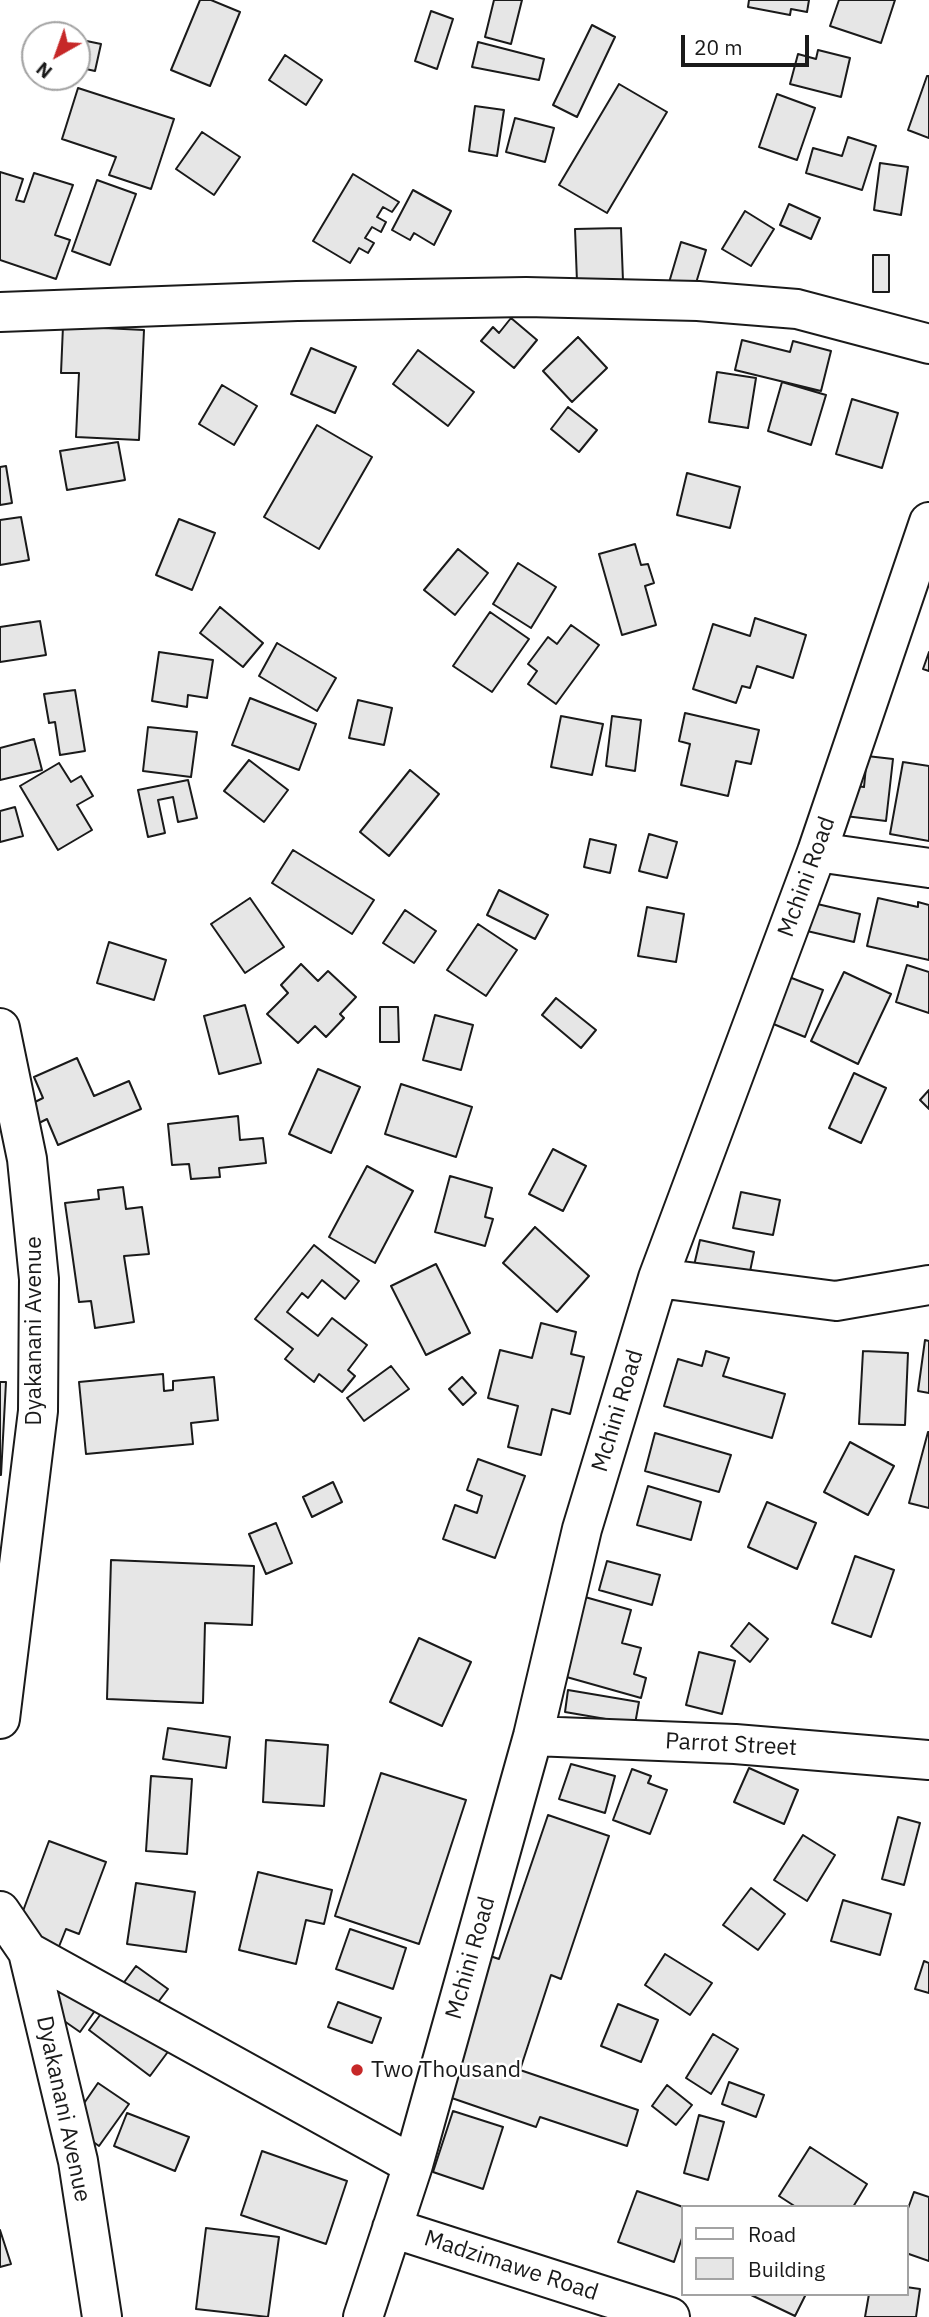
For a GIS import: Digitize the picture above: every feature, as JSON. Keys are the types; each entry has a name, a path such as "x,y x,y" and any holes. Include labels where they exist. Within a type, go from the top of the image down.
{"street":[{"path":"0,312 297,301 513,297 698,301 797,309 929,344"},
{"name":"Mchini Road","path":"363,2317 413,2165 533,1736 582,1529 658,1278 817,852 929,522"},
{"path":"817,852 929,868"},
{"name":"Dyakanani Avenue","path":"0,1028 27,1159 39,1292 38,1411 0,1719"},
{"path":"658,1278 836,1301 929,1285"},
{"name":"Parrot Street","path":"533,1736 735,1744 929,1760"},
{"name":"Dyakanani Avenue","path":"0,1911 28,1952 78,2161 102,2317"},
{"path":"28,1952 413,2165"},
{"name":"Madzimawe Road","path":"392,2228 670,2317"}],"building":[{"path":"200,0 211,0 240,12 210,86 171,70"},
{"path":"494,0 522,0 511,44 485,37"},
{"path":"749,0 809,0 807,12 791,9 790,15 748,7"},
{"path":"839,0 895,0 881,43 830,26"},
{"path":"431,11 453,19 437,69 415,61"},
{"path":"592,25 615,37 577,117 553,105"},
{"path":"91,42 101,44 95,71 91,70"},
{"path":"478,42 544,59 539,80 472,67"},
{"path":"818,50 850,58 841,97 790,84 798,54 816,59"},
{"path":"285,55 322,80 306,105 269,80"},
{"path":"929,76 929,138 908,130"},
{"path":"619,84 667,112 607,213 559,185"},
{"path":"77,91 87,91 174,119 151,189 109,175 116,157 62,139"},
{"path":"777,94 815,108 797,160 759,147"},
{"path":"475,106 504,110 497,156 469,151"},
{"path":"515,118 554,128 545,162 506,152"},
{"path":"202,132 240,157 214,195 176,169"},
{"path":"848,137 876,146 862,190 806,173 813,148 842,156"},
{"path":"880,163 908,167 901,215 874,210"},
{"path":"0,172 23,179 16,200 24,202 34,173 73,185 55,235 70,240 56,279 0,260"},
{"path":"353,174 399,202 392,212 383,207 377,217 386,222 381,232 372,227 365,238 374,243 368,253 359,248 350,263 313,241"},
{"path":"97,180 136,194 110,265 72,251"},
{"path":"413,190 451,211 434,245 414,233 410,240 392,230"},
{"path":"789,204 820,218 811,239 780,225"},
{"path":"745,211 774,229 751,266 722,249"},
{"path":"621,228 623,281 577,282 575,229"},
{"path":"681,242 706,250 693,293 668,286"},
{"path":"873,255 889,255 889,292 873,292"},
{"path":"511,318 537,340 514,368 481,341 493,327 499,333"},
{"path":"63,326 144,330 139,440 76,437 79,373 61,373"},
{"path":"578,337 607,368 572,402 543,371"},
{"path":"742,340 790,352 793,341 831,351 821,391 735,370"},
{"path":"311,348 356,367 335,413 291,394"},
{"path":"418,350 474,392 448,426 393,384"},
{"path":"717,372 756,378 748,428 709,422"},
{"path":"782,382 826,395 811,445 768,431"},
{"path":"222,385 257,406 234,445 199,424"},
{"path":"852,399 898,413 882,468 836,454"},
{"path":"568,407 597,430 579,452 551,429"},
{"path":"317,425 372,457 319,549 264,517"},
{"path":"118,442 125,480 67,490 60,451"},
{"path":"6,466 12,503 0,505 0,467"},
{"path":"687,473 740,487 730,528 677,515"},
{"path":"21,517 29,560 0,565 0,520"},
{"path":"179,519 215,533 192,590 156,575"},
{"path":"635,544 641,565 648,564 654,583 645,586 656,625 622,635 599,554"},
{"path":"458,549 488,573 455,615 424,590"},
{"path":"518,563 556,587 531,628 493,604"},
{"path":"220,607 263,643 243,667 200,633"},
{"path":"490,612 529,639 492,692 453,666"},
{"path":"755,618 806,635 793,678 757,666 750,688 742,686 736,703 693,689 713,624 750,636"},
{"path":"40,621 46,655 0,662 0,627"},
{"path":"571,625 599,645 556,704 528,684 537,671 528,664 548,637 557,644"},
{"path":"277,643 336,678 317,711 259,676"},
{"path":"159,652 213,660 207,698 188,695 187,707 152,701"},
{"path":"929,652 929,671 923,669"},
{"path":"75,690 85,751 60,755 55,722 49,723 44,694"},
{"path":"250,698 316,724 299,770 232,745"},
{"path":"358,700 392,708 384,745 349,738"},
{"path":"685,713 759,730 751,764 736,761 728,796 681,785 690,744 679,741"},
{"path":"561,716 603,724 592,775 551,767"},
{"path":"612,716 641,720 635,771 606,766"},
{"path":"148,727 197,732 191,777 143,771"},
{"path":"34,739 42,770 0,780 0,748"},
{"path":"867,756 893,759 886,821 845,816 849,785 864,787"},
{"path":"249,760 288,790 264,822 224,791"},
{"path":"903,762 929,766 929,841 890,834"},
{"path":"59,763 71,782 81,776 93,796 77,805 92,830 58,850 20,786"},
{"path":"410,770 439,794 389,856 360,832"},
{"path":"188,780 197,818 178,822 173,797 158,800 165,833 148,837 138,790"},
{"path":"15,807 23,836 0,842 0,811"},
{"path":"649,834 677,842 667,878 639,871"},
{"path":"590,839 616,845 610,873 584,867"},
{"path":"293,850 374,900 352,934 272,883"},
{"path":"499,890 548,915 535,939 487,915"},
{"path":"250,898 284,947 245,973 211,924"},
{"path":"878,898 918,907 918,902 929,905 929,960 867,946"},
{"path":"813,903 860,914 854,942 807,931"},
{"path":"647,907 684,914 676,962 638,956"},
{"path":"405,910 436,931 414,963 383,943"},
{"path":"478,924 517,950 486,996 447,970"},
{"path":"109,942 166,960 154,1000 97,983"},
{"path":"301,964 318,981 328,971 356,997 340,1014 344,1018 326,1037 315,1026 298,1043 267,1014 288,993 281,985"},
{"path":"907,965 929,972 929,1013 896,1002"},
{"path":"844,972 891,994 858,1064 811,1041"},
{"path":"789,977 823,990 805,1037 771,1023"},
{"path":"556,998 596,1030 581,1048 542,1015"},
{"path":"245,1005 261,1063 219,1074 204,1016"},
{"path":"380,1007 398,1007 399,1042 380,1042"},
{"path":"435,1015 473,1025 461,1070 423,1060"},
{"path":"77,1058 94,1096 129,1081 141,1109 58,1145 47,1119 37,1124 29,1105 43,1098 34,1077"},
{"path":"318,1069 360,1087 331,1153 289,1134"},
{"path":"854,1073 886,1088 861,1143 829,1128"},
{"path":"401,1084 472,1107 456,1157 385,1134"},
{"path":"929,1090 929,1109 920,1100"},
{"path":"238,1116 240,1140 263,1138 266,1163 219,1168 220,1177 191,1179 189,1164 172,1165 168,1124"},
{"path":"553,1149 586,1166 563,1211 529,1194"},
{"path":"367,1166 413,1191 375,1263 329,1237"},
{"path":"450,1176 492,1188 485,1217 493,1219 485,1246 435,1232"},
{"path":"123,1187 126,1209 142,1207 149,1254 124,1256 134,1322 95,1328 91,1301 79,1302 65,1203 99,1199 98,1190"},
{"path":"741,1192 780,1200 773,1235 733,1228"},
{"path":"535,1227 589,1276 557,1312 503,1263"},
{"path":"700,1240 754,1252 747,1286 692,1274"},
{"path":"314,1245 359,1281 345,1299 322,1280 308,1298 302,1293 287,1312 318,1336 332,1318 367,1345 348,1370 355,1376 342,1392 319,1374 314,1382 285,1359 293,1349 255,1319"},
{"path":"436,1264 470,1333 426,1355 391,1286"},
{"path":"541,1323 576,1332 571,1354 584,1357 570,1414 552,1409 541,1455 508,1447 518,1406 488,1398 500,1350 532,1358"},
{"path":"925,1340 929,1341 929,1393 918,1391"},
{"path":"706,1351 729,1358 723,1376 785,1394 772,1438 664,1406 678,1359 702,1366"},
{"path":"863,1351 908,1353 905,1425 859,1424"},
{"path":"391,1366 409,1389 364,1421 347,1398"},
{"path":"163,1374 164,1391 173,1390 173,1381 214,1377 218,1420 191,1423 193,1444 86,1454 79,1382"},
{"path":"462,1377 476,1393 463,1405 449,1389"},
{"path":"0,1382 6,1382 1,1475 0,1475"},
{"path":"929,1432 929,1508 909,1503"},
{"path":"655,1433 731,1455 719,1492 645,1471"},
{"path":"850,1442 894,1466 868,1515 824,1492"},
{"path":"478,1459 525,1476 495,1558 443,1539 455,1505 477,1513 482,1496 467,1490"},
{"path":"333,1482 342,1502 312,1517 303,1497"},
{"path":"648,1486 701,1502 691,1540 637,1525"},
{"path":"767,1502 816,1523 797,1569 748,1547"},
{"path":"276,1523 292,1563 266,1574 249,1534"},
{"path":"855,1556 894,1570 871,1637 832,1623"},
{"path":"111,1560 254,1566 252,1625 205,1623 203,1703 107,1699"},
{"path":"607,1561 660,1575 652,1605 599,1590"},
{"path":"585,1597 631,1610 622,1643 641,1648 634,1674 646,1678 641,1698 563,1676"},
{"path":"749,1623 768,1639 750,1662 731,1646"},
{"path":"419,1638 471,1662 442,1726 390,1702"},
{"path":"699,1652 735,1661 722,1714 686,1705"},
{"path":"568,1690 639,1702 635,1724 565,1712"},
{"path":"168,1728 230,1737 226,1768 163,1759"},
{"path":"266,1740 328,1745 324,1806 263,1802"},
{"path":"571,1764 615,1776 605,1813 559,1799"},
{"path":"749,1768 798,1790 784,1824 734,1802"},
{"path":"632,1769 651,1776 648,1783 667,1790 650,1834 613,1820"},
{"path":"381,1773 466,1800 419,1944 335,1916"},
{"path":"151,1776 192,1779 187,1854 146,1851"},
{"path":"548,1815 609,1836 561,1979 551,1975 520,2070 638,2110 627,2146 540,2117 536,2127 443,2095 490,1956 499,1959"},
{"path":"898,1817 920,1823 904,1885 882,1879"},
{"path":"803,1835 835,1855 807,1901 774,1880"},
{"path":"49,1841 106,1862 79,1934 66,1929 56,1954 13,1938"},
{"path":"258,1872 332,1890 324,1924 306,1920 296,1964 239,1950"},
{"path":"136,1883 195,1892 186,1952 127,1944"},
{"path":"751,1888 785,1914 758,1950 723,1925"},
{"path":"843,1900 891,1914 880,1955 831,1941"},
{"path":"350,1929 406,1948 393,1989 336,1969"},
{"path":"65,1951 113,1985 80,2032 31,1998"},
{"path":"665,1954 712,1983 690,2015 645,1985"},
{"path":"924,1961 929,1963 929,1993 915,1989"},
{"path":"136,1966 168,1989 140,2026 170,2049 150,2076 89,2030"},
{"path":"338,2002 381,2018 372,2043 328,2027"},
{"path":"618,2004 658,2020 641,2062 601,2046"},
{"path":"713,2034 738,2049 711,2094 686,2078"},
{"path":"729,2082 764,2095 756,2117 722,2104"},
{"path":"98,2083 129,2104 99,2146 69,2125"},
{"path":"667,2085 692,2105 676,2125 652,2106"},
{"path":"453,2111 503,2127 483,2189 433,2172"},
{"path":"127,2113 189,2137 175,2171 114,2146"},
{"path":"699,2115 724,2122 708,2180 684,2173"},
{"path":"810,2147 867,2184 854,2205 793,2205 779,2196"},
{"path":"262,2151 347,2181 326,2244 241,2215"},
{"path":"637,2191 680,2206 680,2244 674,2262 618,2242"},
{"path":"914,2192 929,2197 929,2261 908,2254 908,2208"},
{"path":"206,2228 279,2237 268,2317 196,2309"},
{"path":"0,2230 11,2264 0,2267"},
{"path":"908,2287 920,2289 916,2317 865,2317 869,2296 908,2296"},
{"path":"753,2296 805,2296 795,2316"}],"place":[{"name":"Two Thousand","path":"357,2070"}]}
